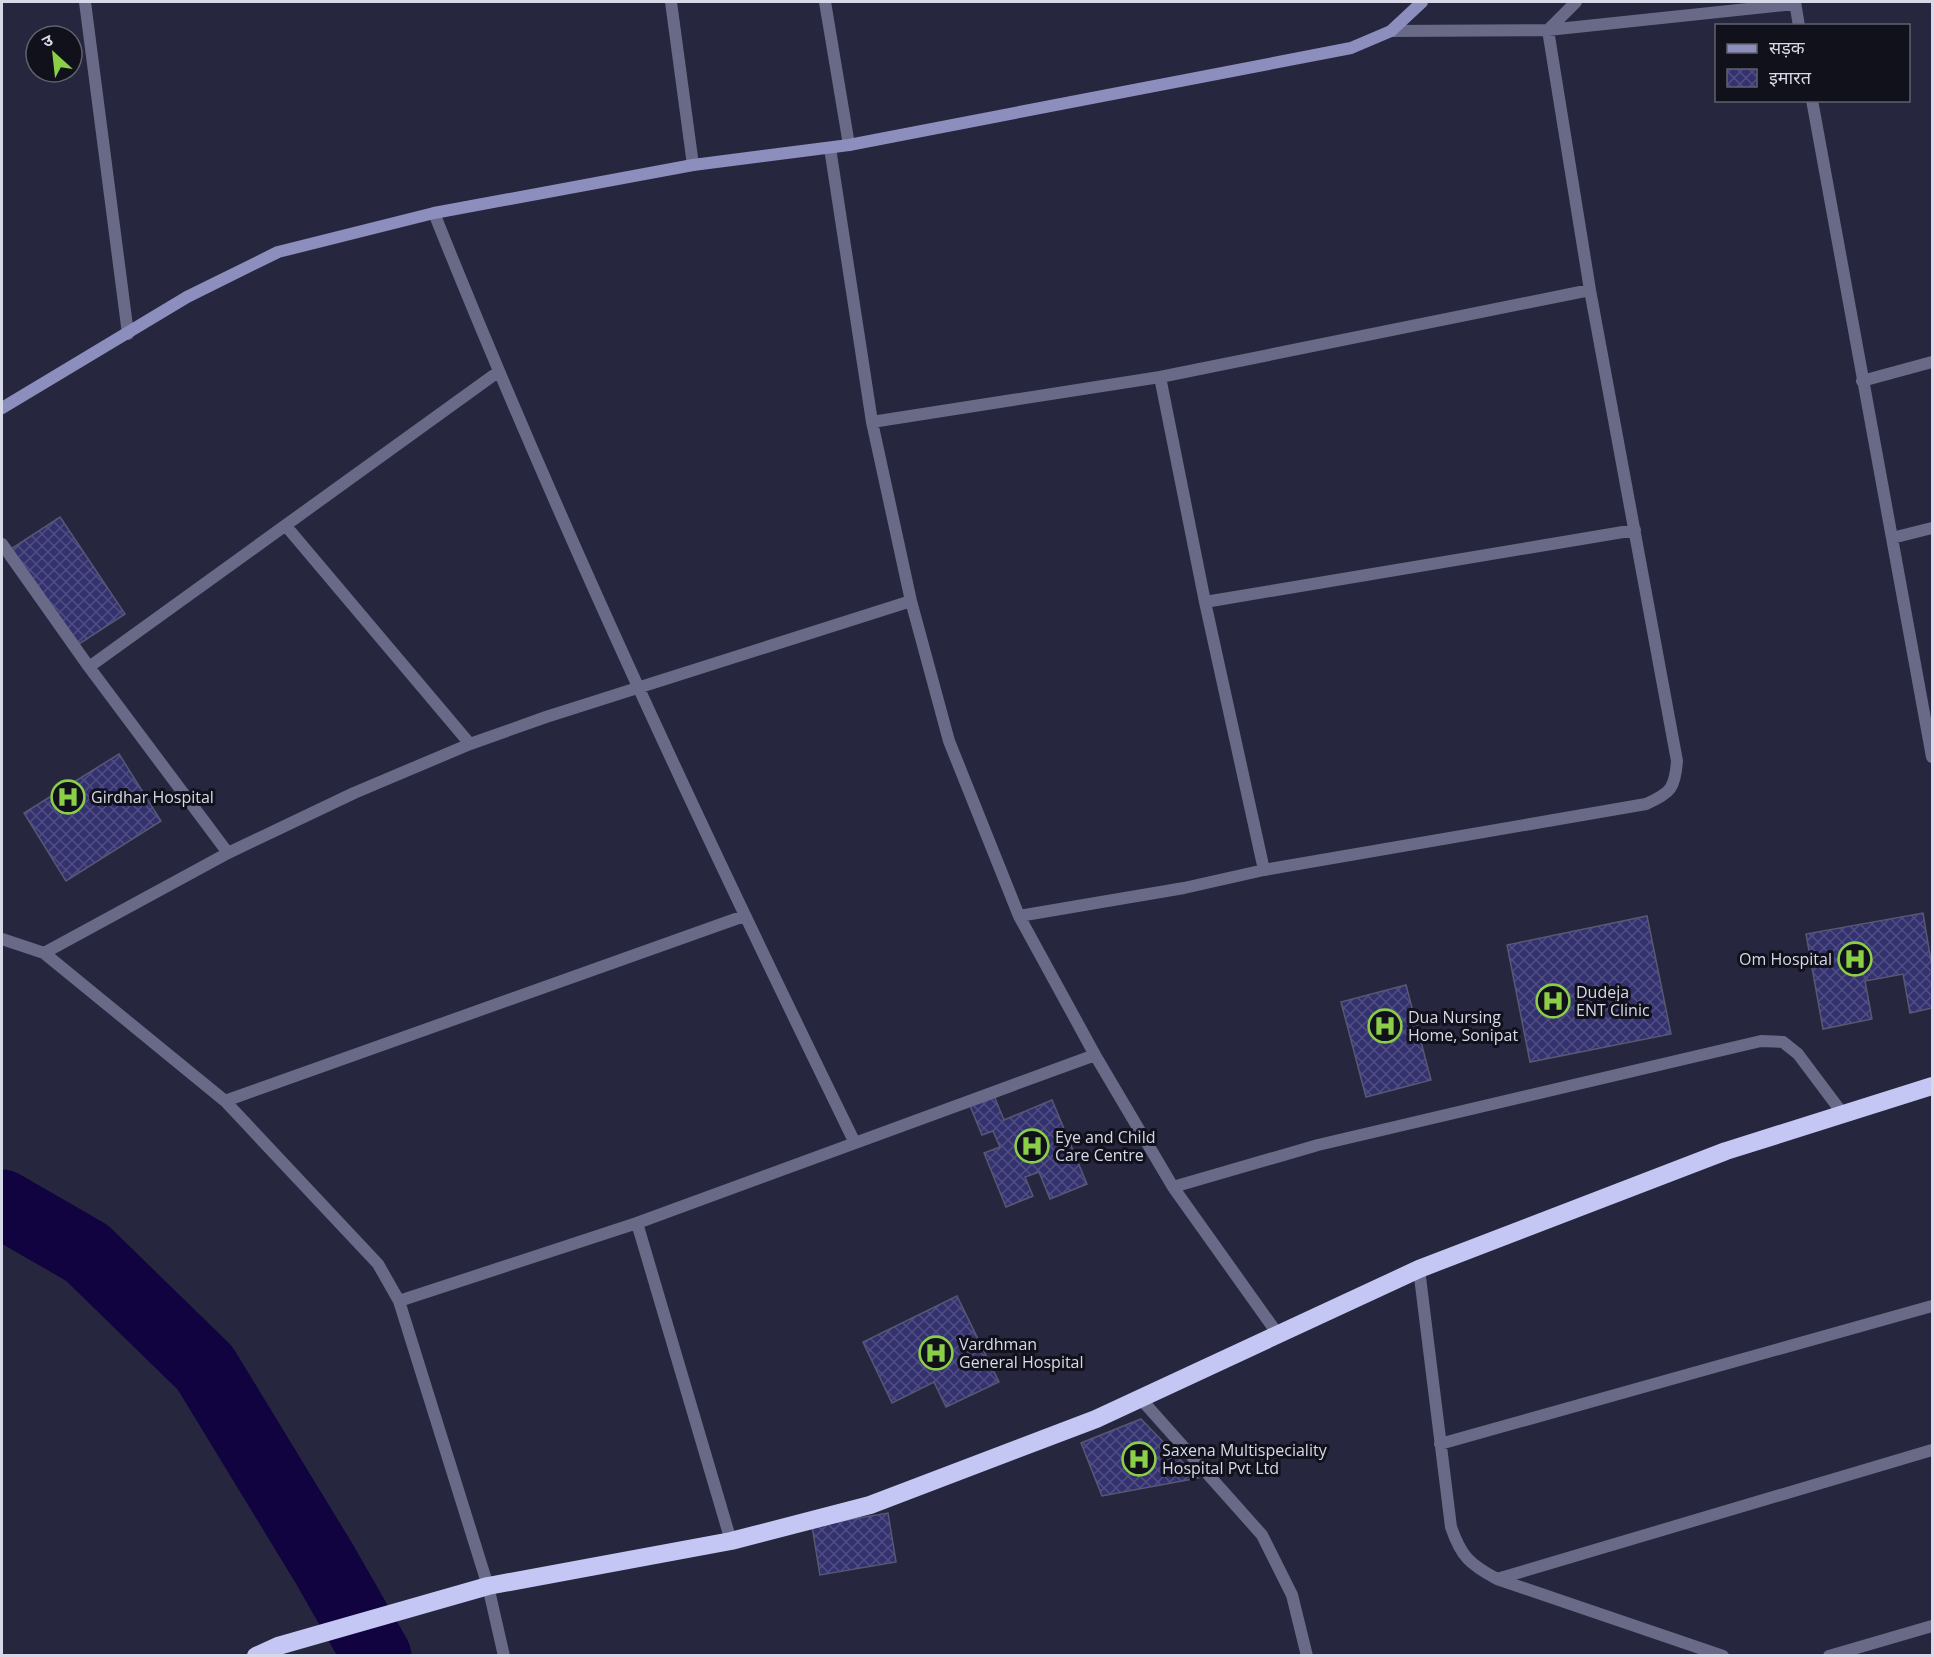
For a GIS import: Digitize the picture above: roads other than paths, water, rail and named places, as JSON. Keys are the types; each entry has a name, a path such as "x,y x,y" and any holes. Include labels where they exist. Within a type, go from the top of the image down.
{"highway":[{"path":"256,1656 278,1646 488,1586 731,1541 870,1505 1096,1419 1419,1269 1726,1151 1932,1086"}],"main road":[{"path":"2,408 187,297 278,252 434,213 693,165 849,145 1351,48 1391,31 1422,2"}],"street":[{"path":"85,2 128,334"},
{"path":"671,2 693,165"},
{"path":"825,2 849,145"},
{"path":"1548,30 1576,2"},
{"path":"1391,31 1548,30 1795,3 1799,24"},
{"path":"1019,916 1184,888 1264,870 1646,804 1665,796 1675,781 1677,761 1590,290 1548,30"},
{"path":"1812,102 1892,538 1928,695 1932,757"},
{"path":"830,148 872,422 911,601 950,741 1019,916 1095,1055 1173,1187 1277,1333"},
{"path":"434,213 498,372 639,689 744,916 854,1142"},
{"path":"872,422 1161,377 1590,290"},
{"path":"1862,381 1932,362"},
{"path":"89,667 498,372"},
{"path":"1161,377 1205,602 1264,870"},
{"path":"286,526 470,744"},
{"path":"1892,538 1932,528"},
{"path":"1205,602 1635,530"},
{"path":"2,544 89,667 228,853"},
{"path":"44,952 228,853 354,793 470,744 546,717 911,601"},
{"path":"225,1101 744,916"},
{"path":"2,939 44,952 225,1101 378,1264 399,1301 488,1586 504,1656"},
{"path":"1173,1187 1318,1146 1761,1041 1783,1042 1798,1054 1843,1114"},
{"path":"399,1301 637,1223 1095,1055"},
{"path":"637,1223 731,1541"},
{"path":"1419,1269 1451,1527 1459,1550 1474,1567 1497,1579 1723,1656"},
{"path":"1440,1444 1932,1306"},
{"path":"1140,1398 1262,1535 1292,1594 1307,1656"},
{"path":"1497,1579 1932,1450"},
{"path":"1829,1656 1932,1626"}],"waterway":[{"path":"2,1204 87,1253 205,1368 325,1565 377,1656"}],"place":[{"name":"Girdhar Hospital","path":"68,797"},
{"name":"Om Hospital","path":"1855,959"},
{"name":"Dudeja ENT Clinic","path":"1553,1001"},
{"name":"Dua Nursing Home, Sonipat","path":"1385,1026"},
{"name":"Eye and Child Care Centre","path":"1032,1146"},
{"name":"Vardhman General Hospital","path":"936,1353"},
{"name":"Saxena Multispeciality Hospital Pvt Ltd","path":"1139,1459"}]}
